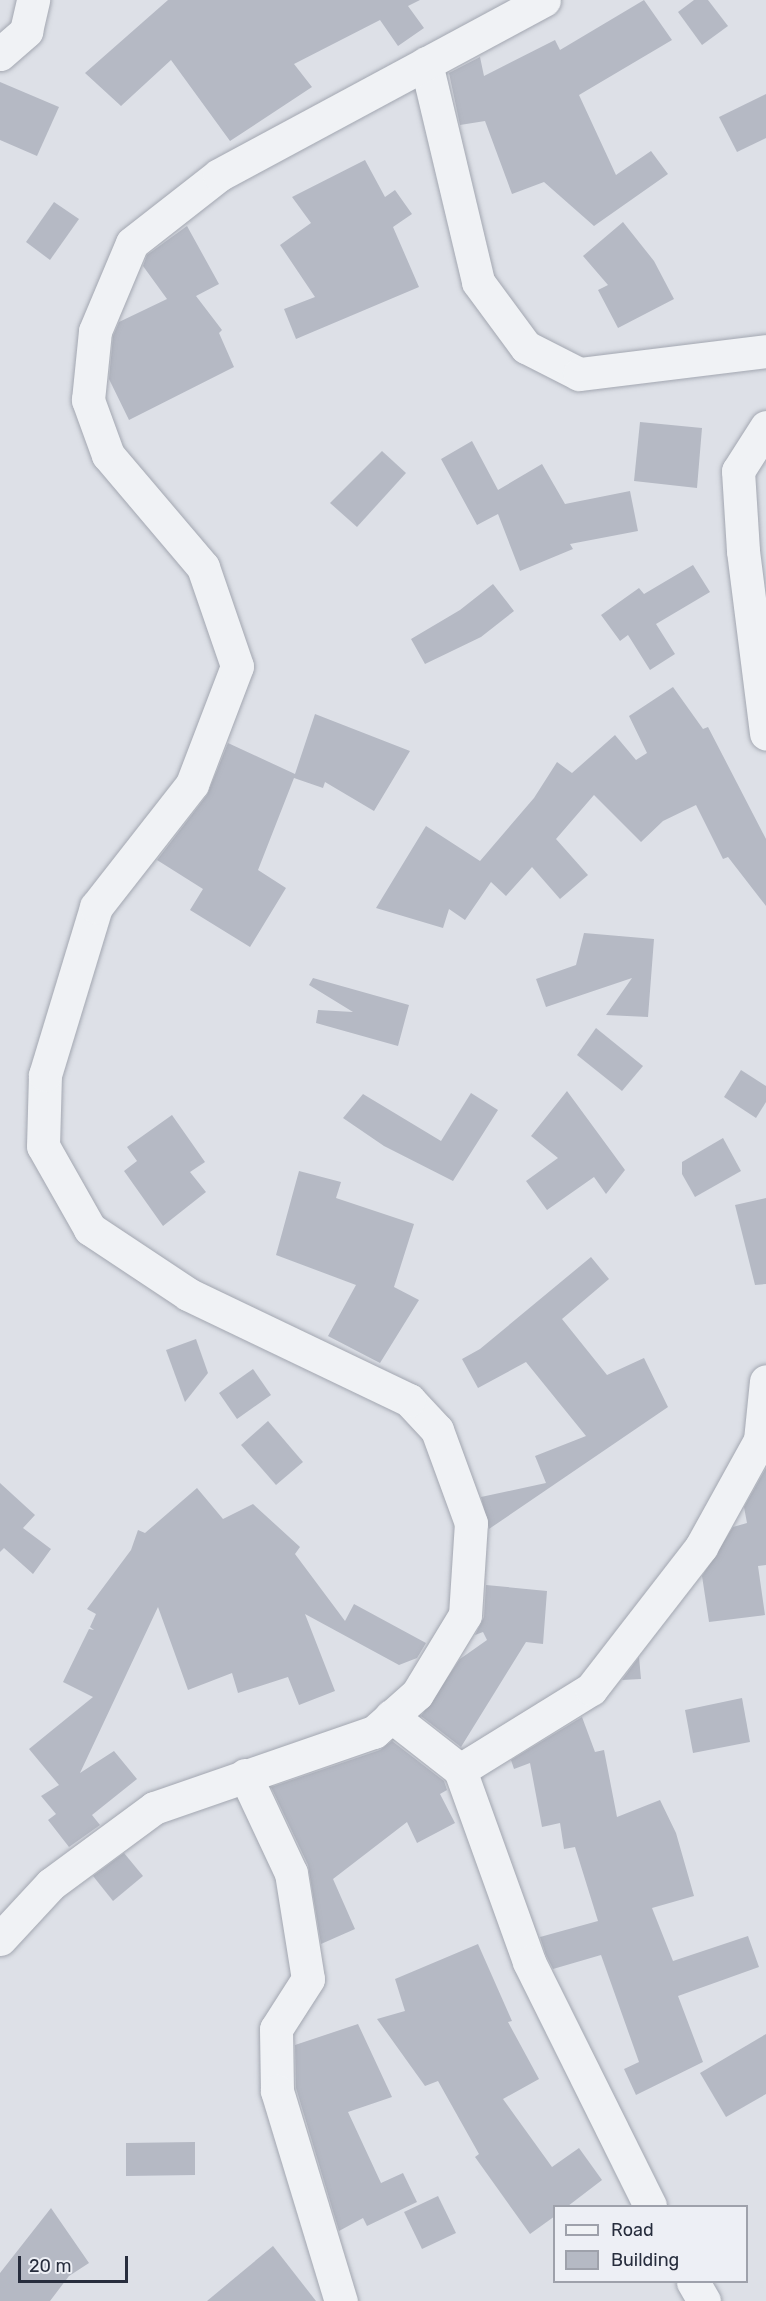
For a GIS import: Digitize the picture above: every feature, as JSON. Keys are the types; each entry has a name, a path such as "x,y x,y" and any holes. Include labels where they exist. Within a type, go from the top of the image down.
{"street":[{"path":"0,54 26,31 33,0"},
{"path":"0,1939 51,1884 154,1808 245,1774 374,1732 417,1694 465,1615 471,1523 437,1430 409,1400 188,1294 90,1229 43,1146 45,1075 96,907 192,784 237,666 203,567 108,456 88,400 95,331 132,243 219,176 544,0"},
{"path":"426,63 478,282 526,347 579,374 762,358"},
{"path":"766,428 738,471 743,551 766,734"},
{"path":"460,1770 591,1689 701,1547 760,1440 766,1381"},
{"path":"391,1716 460,1770 529,1962 650,2205"},
{"path":"245,1774 291,1873 308,1979 276,2029 277,2091 341,2301"},
{"path":"694,2283 704,2301"}],"building":[{"path":"168,0 420,0 408,6 424,28 398,46 380,20 294,64 312,87 230,141 171,60 121,106 85,73"},
{"path":"644,0 672,40 579,95 616,175 651,151 668,174 594,226 544,182 512,194 485,121 460,125 449,73 480,57 484,76 555,40 560,50"},
{"path":"694,0 708,0 728,26 702,45 678,12"},
{"path":"0,82 59,107 37,156 0,140"},
{"path":"766,94 766,138 737,152 719,117"},
{"path":"365,160 385,197 395,190 412,214 393,227 419,287 296,339 284,309 315,297 280,245 311,223 292,197"},
{"path":"54,202 79,219 50,260 26,242"},
{"path":"623,222 654,261 674,299 618,328 598,290 608,285 583,256"},
{"path":"187,226 219,284 196,296 222,330 219,333 234,367 129,420 109,379 113,336 119,322 167,299 143,266 147,255"},
{"path":"640,422 702,428 697,488 634,481"},
{"path":"472,441 498,490 542,464 565,504 630,491 638,531 570,544 573,549 520,571 498,514 477,525 441,459"},
{"path":"382,451 406,473 357,527 330,503"},
{"path":"693,565 710,592 656,624 675,654 650,670 628,635 620,641 601,615 639,588 644,594"},
{"path":"493,584 514,611 481,637 425,664 411,639 460,610"},
{"path":"673,687 703,729 708,727 766,839 766,906 728,857 723,859 696,805 663,821 641,842 594,795 556,839 588,875 560,899 532,867 506,896 491,882 465,920 449,909 443,928 376,908 426,826 480,861 534,798 557,762 572,773 615,735 636,760 647,753 629,716"},
{"path":"315,714 410,751 374,811 325,782 323,788 294,778 258,870 286,888 250,947 190,910 203,889 157,860 207,795 228,743 295,774"},
{"path":"584,933 654,939 648,1017 606,1015 632,978 546,1007 536,979 576,965"},
{"path":"313,978 409,1005 398,1046 316,1023 318,1010 353,1012 309,985"},
{"path":"596,1028 643,1066 622,1091 577,1055"},
{"path":"741,1070 766,1086 766,1102 756,1118 724,1097"},
{"path":"567,1091 625,1170 606,1194 594,1177 547,1210 526,1181 558,1158 531,1136"},
{"path":"471,1093 498,1110 453,1181 384,1146 343,1118 363,1094 441,1141"},
{"path":"172,1115 205,1162 190,1172 206,1192 163,1226 124,1171 137,1161 127,1147"},
{"path":"723,1138 741,1171 695,1197 682,1174 682,1162"},
{"path":"299,1171 341,1182 336,1198 414,1224 394,1287 419,1300 380,1363 328,1336 356,1285 276,1255"},
{"path":"766,1198 766,1284 755,1285 735,1205"},
{"path":"591,1257 609,1279 562,1319 607,1375 644,1358 668,1407 489,1529 481,1497 546,1483 535,1456 586,1436 526,1362 478,1388 462,1359 480,1349"},
{"path":"196,1339 208,1373 185,1402 166,1350"},
{"path":"253,1369 271,1395 237,1419 219,1393"},
{"path":"268,1421 303,1462 276,1485 241,1445"},
{"path":"766,1468 766,1565 758,1566 765,1615 709,1622 702,1576 733,1527 747,1523 744,1507"},
{"path":"0,1483 35,1515 23,1528 51,1549 33,1574 4,1548 0,1552"},
{"path":"197,1488 223,1519 253,1504 300,1547 295,1554 345,1621 354,1604 426,1643 417,1658 399,1665 305,1614 335,1691 299,1705 288,1677 238,1693 232,1673 188,1690 158,1607 80,1773 114,1751 137,1779 92,1815 100,1825 69,1847 48,1820 56,1814 41,1796 59,1785 29,1749 93,1697 63,1682 89,1629 94,1630 90,1627 96,1614 87,1609 131,1550 138,1530 145,1533"},
{"path":"486,1585 547,1591 543,1644 526,1642 461,1747 421,1716 460,1659 487,1640 483,1632 475,1635 484,1617"},
{"path":"639,1657 641,1679 622,1680"},
{"path":"742,1698 750,1742 693,1753 685,1710"},
{"path":"582,1717 595,1752 604,1750 617,1817 660,1800 676,1833 694,1896 652,1908 673,1961 748,1936 759,1967 678,1996 703,2062 636,2095 624,2069 639,2062 601,1955 553,1969 546,1955 540,1937 598,1921 575,1847 564,1849 560,1823 542,1827 530,1763 514,1769 511,1760"},
{"path":"392,1741 444,1781 447,1790 440,1794 455,1823 417,1843 407,1822 333,1879 355,1929 321,1944 308,1865 271,1787 380,1750"},
{"path":"124,1853 143,1876 113,1901 93,1876"},
{"path":"478,1944 512,2021 508,2022 539,2079 503,2099 552,2167 579,2148 602,2180 569,2205 553,2205 553,2217 530,2234 475,2157 479,2154 438,2081 425,2086 377,2019 405,2011 395,1979"},
{"path":"358,2024 392,2097 348,2112 381,2183 403,2173 417,2202 367,2226 363,2218 339,2231 296,2088 295,2045"},
{"path":"766,2034 766,2094 726,2117 700,2073"},
{"path":"195,2142 195,2175 126,2176 126,2143"},
{"path":"438,2196 456,2233 422,2249 404,2212"},
{"path":"51,2208 89,2263 69,2276 50,2301 0,2301 0,2273"},
{"path":"273,2246 316,2301 207,2301"}]}
